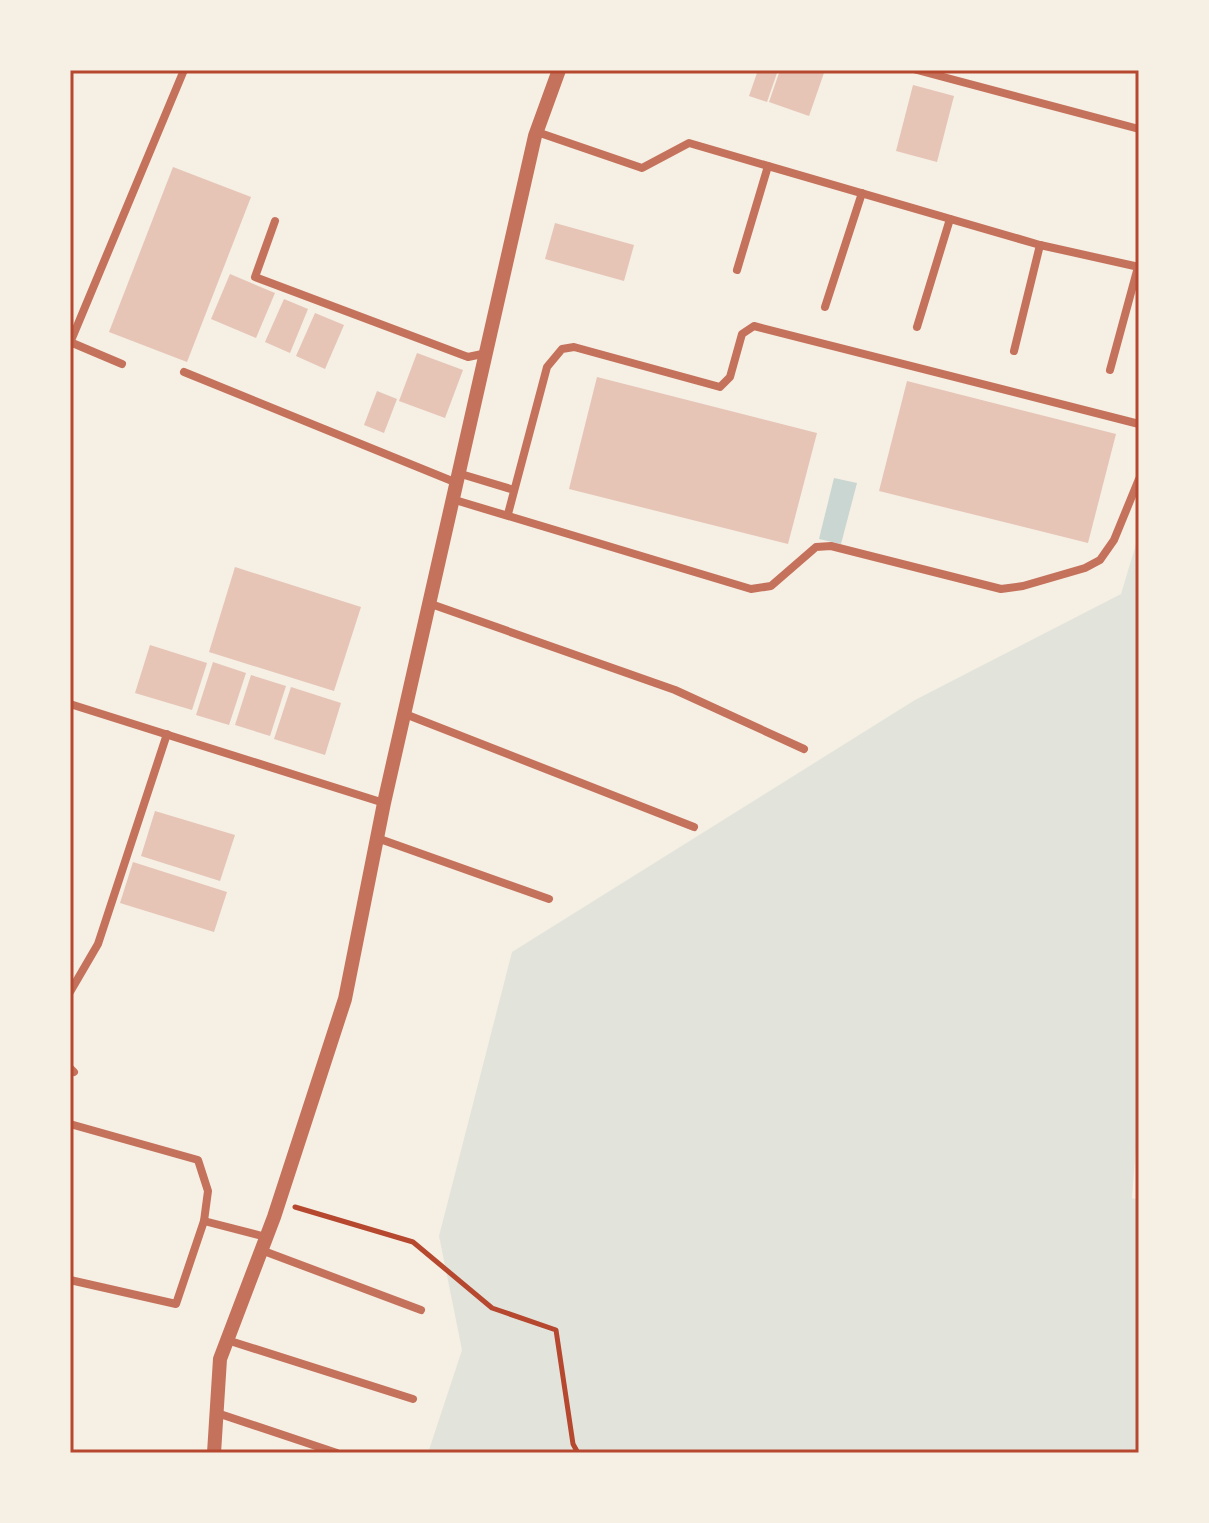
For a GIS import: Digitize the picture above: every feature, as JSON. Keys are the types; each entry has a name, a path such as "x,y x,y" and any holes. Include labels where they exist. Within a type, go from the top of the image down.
{"street":[{"path":"122,364 70,342 184,70"},
{"path":"214,1453 220,1359 264,1243 345,999 384,803 537,132 559,70"},
{"path":"917,70 1139,129"},
{"path":"537,132 642,168 689,143 1040,245 1138,267 1110,370"},
{"path":"737,270 768,166"},
{"path":"825,307 862,193"},
{"path":"917,327 950,219"},
{"path":"275,221 255,277 468,357 487,353"},
{"path":"1014,351 1040,245"},
{"path":"508,514 547,367 562,349 574,347 720,387 730,377 742,334 754,326 1139,424"},
{"path":"184,372 460,479 514,490"},
{"path":"455,500 751,589 771,586 816,547 831,546 1001,589 1073,572 1100,560 1114,540 1139,479"},
{"path":"431,604 675,690 804,749"},
{"path":"70,704 384,803"},
{"path":"405,714 694,827"},
{"path":"70,992 98,944 167,734"},
{"path":"377,838 549,899"},
{"path":"70,1124 198,1160 208,1191 204,1221 176,1304 70,1280"},
{"path":"204,1221 264,1243 421,1310"},
{"path":"226,1340 413,1399"},
{"path":"217,1413 337,1453"}],"path":[{"path":"278,1202 413,1242 492,1308 556,1330 573,1444 578,1453"}],"shaded area":[{"path":"834,478 857,483 841,544 819,539"},
{"path":"1139,534 1139,1108 1132,1198 1139,1200 1139,1453 428,1453 462,1350 439,1236 512,952 915,700 1121,594"}],"building":[{"path":"758,70 778,70 767,102 749,96"},
{"path":"780,70 825,70 809,116 769,102"},
{"path":"913,85 954,96 937,162 896,151"},
{"path":"173,167 251,197 187,362 109,332"},
{"path":"555,223 634,245 624,281 545,259"},
{"path":"230,274 275,293 256,338 211,319"},
{"path":"284,299 308,309 290,353 265,342"},
{"path":"315,313 344,325 325,369 296,356"},
{"path":"417,353 463,370 445,418 399,401"},
{"path":"597,377 817,433 788,544 569,489"},
{"path":"907,381 1116,434 1088,543 879,491"},
{"path":"377,391 397,399 384,433 364,425"},
{"path":"235,567 361,607 334,691 209,652"},
{"path":"150,645 207,663 192,710 135,693"},
{"path":"213,662 246,673 229,725 196,715"},
{"path":"251,675 286,686 270,736 235,725"},
{"path":"291,687 341,703 325,755 274,739"},
{"path":"155,811 235,835 220,881 141,856"},
{"path":"133,862 227,892 214,932 120,903"}]}
